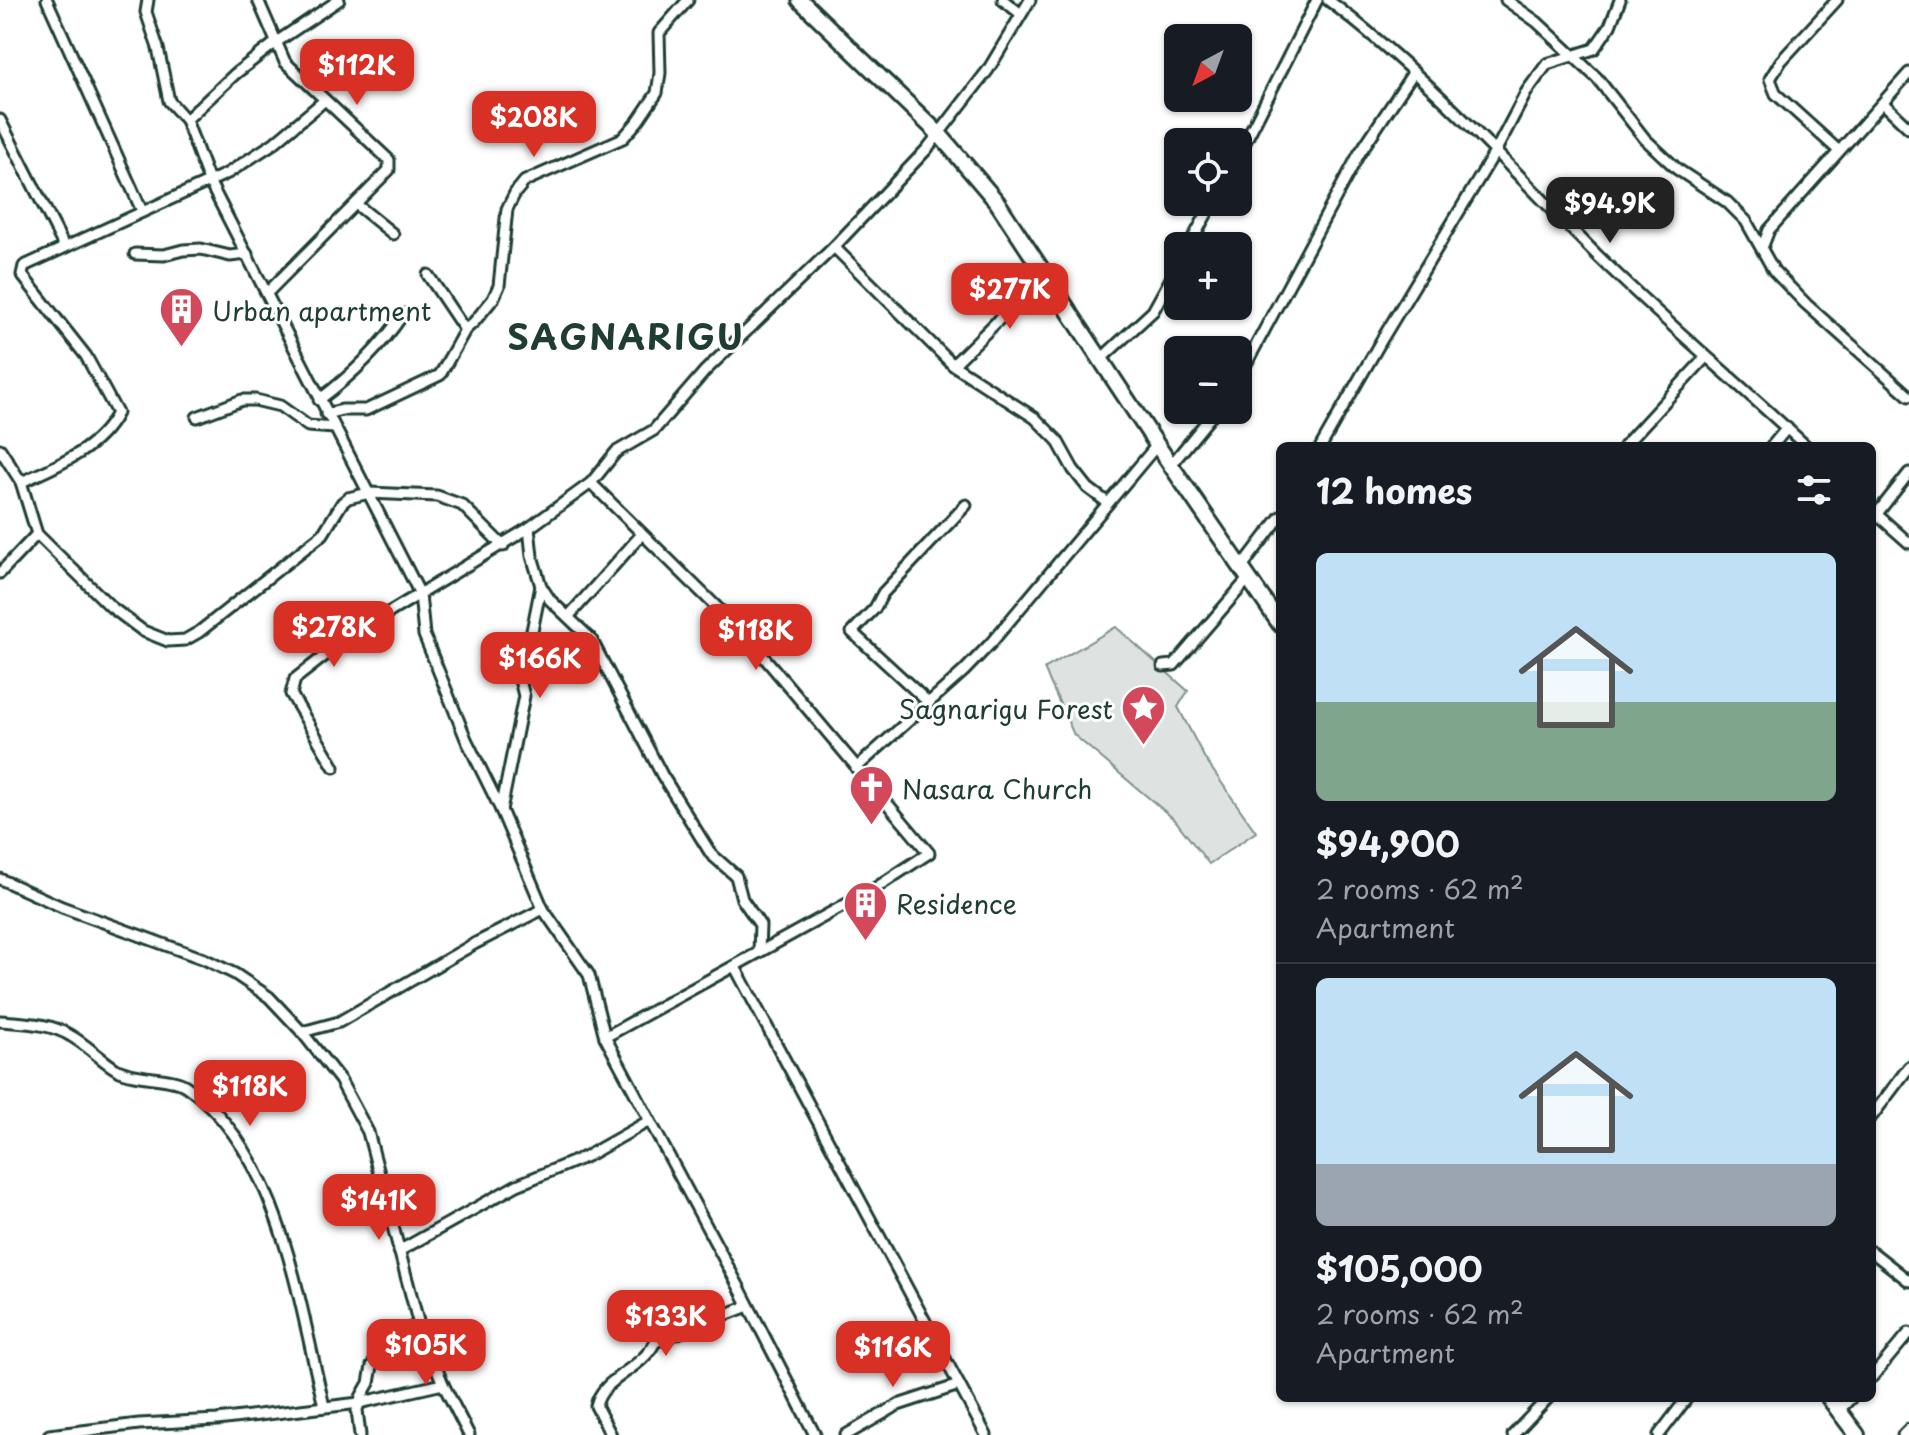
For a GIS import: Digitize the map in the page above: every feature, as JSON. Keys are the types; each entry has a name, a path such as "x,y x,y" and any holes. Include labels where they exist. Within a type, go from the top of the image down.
{"street":[{"path":"47,0 142,211"},
{"path":"148,0 146,12 158,48 169,101 186,120 209,181 420,594 424,635 466,739 501,810 543,909 589,975 605,1037 815,1435"},
{"path":"258,0 285,62 389,160 389,170 267,293"},
{"path":"186,120 235,74 339,0"},
{"path":"326,414 351,409 366,410 440,375 465,330 493,299 499,286 507,209 515,193 525,181 623,138 657,93 661,65 659,33 688,0"},
{"path":"800,0 939,134 997,202 1276,618"},
{"path":"1003,0 1021,14"},
{"path":"334,767 291,694 292,684 350,636 529,528 591,483 616,452 654,430 705,371 834,247 939,134 988,70 1030,0"},
{"path":"1252,130 1317,0"},
{"path":"1328,0 1413,73 1705,358 1802,442"},
{"path":"1506,0 1537,22 1597,78 1645,139 1677,169 1727,202 1746,221 1769,265 1779,277 1909,396"},
{"path":"1323,442 1541,71 1552,61 1594,49 1610,26 1620,0"},
{"path":"1837,0 1781,61 1770,79 1776,94 1839,151"},
{"path":"1252,353 1359,154 1413,73"},
{"path":"1762,248 1769,230 1909,73"},
{"path":"21,482 79,454 102,436 117,413 86,356 22,275 24,266 228,173 274,143 325,100"},
{"path":"1883,103 1909,128"},
{"path":"0,120 64,246"},
{"path":"356,204 393,234"},
{"path":"834,247 953,365 1035,418 1057,440 1088,488 1108,503"},
{"path":"135,254 164,255 201,249 230,256 247,254"},
{"path":"953,365 1045,274"},
{"path":"428,275 465,330"},
{"path":"1102,358 1153,311 1164,291"},
{"path":"319,400 338,386 382,342 403,314"},
{"path":"1628,442 1705,358"},
{"path":"197,417 242,400 255,400 280,406 308,426 334,428"},
{"path":"1171,465 1205,424"},
{"path":"1775,442 1787,428"},
{"path":"856,768 991,643 1157,445"},
{"path":"0,449 21,482 37,534 111,607 143,631 168,641 185,640 199,632 323,534 348,498 369,493 437,496 457,502 503,546"},
{"path":"1876,512 1909,473"},
{"path":"591,483 747,637 929,853 874,889 605,1037"},
{"path":"929,703 852,632 875,608 883,593 966,505"},
{"path":"1876,517 1909,543"},
{"path":"1163,666 1174,665 1244,573 1276,523"},
{"path":"529,528 532,556 541,586 550,600 591,639 662,775 711,854 736,876 742,899 760,925 759,952"},
{"path":"0,573 37,534"},
{"path":"568,617 642,534"},
{"path":"501,810 524,696 517,668 529,646 541,586"},
{"path":"0,879 62,907 204,959 235,974 269,997 302,1032 340,1080 368,1132 419,1325 443,1384 469,1435"},
{"path":"302,1032 339,1022 487,936 543,909"},
{"path":"735,967 986,1435"},
{"path":"0,1021 38,1024 62,1031 120,1071 183,1084 233,1131 265,1193 295,1278 324,1406"},
{"path":"1876,1111 1909,1067"},
{"path":"399,1251 517,1185 587,1156 649,1121"},
{"path":"1876,1255 1909,1281"},
{"path":"611,1435 596,1406 604,1388 650,1353 655,1342 748,1306"},
{"path":"360,1435 357,1418 359,1403 369,1383 372,1366 392,1335 419,1325"},
{"path":"1876,1372 1909,1333"},
{"path":"49,1435 359,1403 443,1384"},
{"path":"846,1435 898,1405 959,1385"},
{"path":"1513,1435 1544,1402"},
{"path":"1659,1435 1684,1402"},
{"path":"1832,1402 1857,1435"},
{"path":"1838,1411 1847,1402"},
{"path":"1903,1435 1909,1429"}],"shaded area":[{"name":"Sagnarigu Forest","path":"1116,627 1188,691 1178,707 1205,759 1256,832 1209,864 1175,820 1074,735 1044,669"}],"place":[{"name":"Urban apartment","path":"181,349"},
{"name":"Sagnarigu Forest","path":"1144,747"},
{"name":"Nasara Church","path":"871,827"},
{"name":"Residence","path":"865,942"}],"district":[{"name":"SAGNARIGU","path":"626,336"}]}
